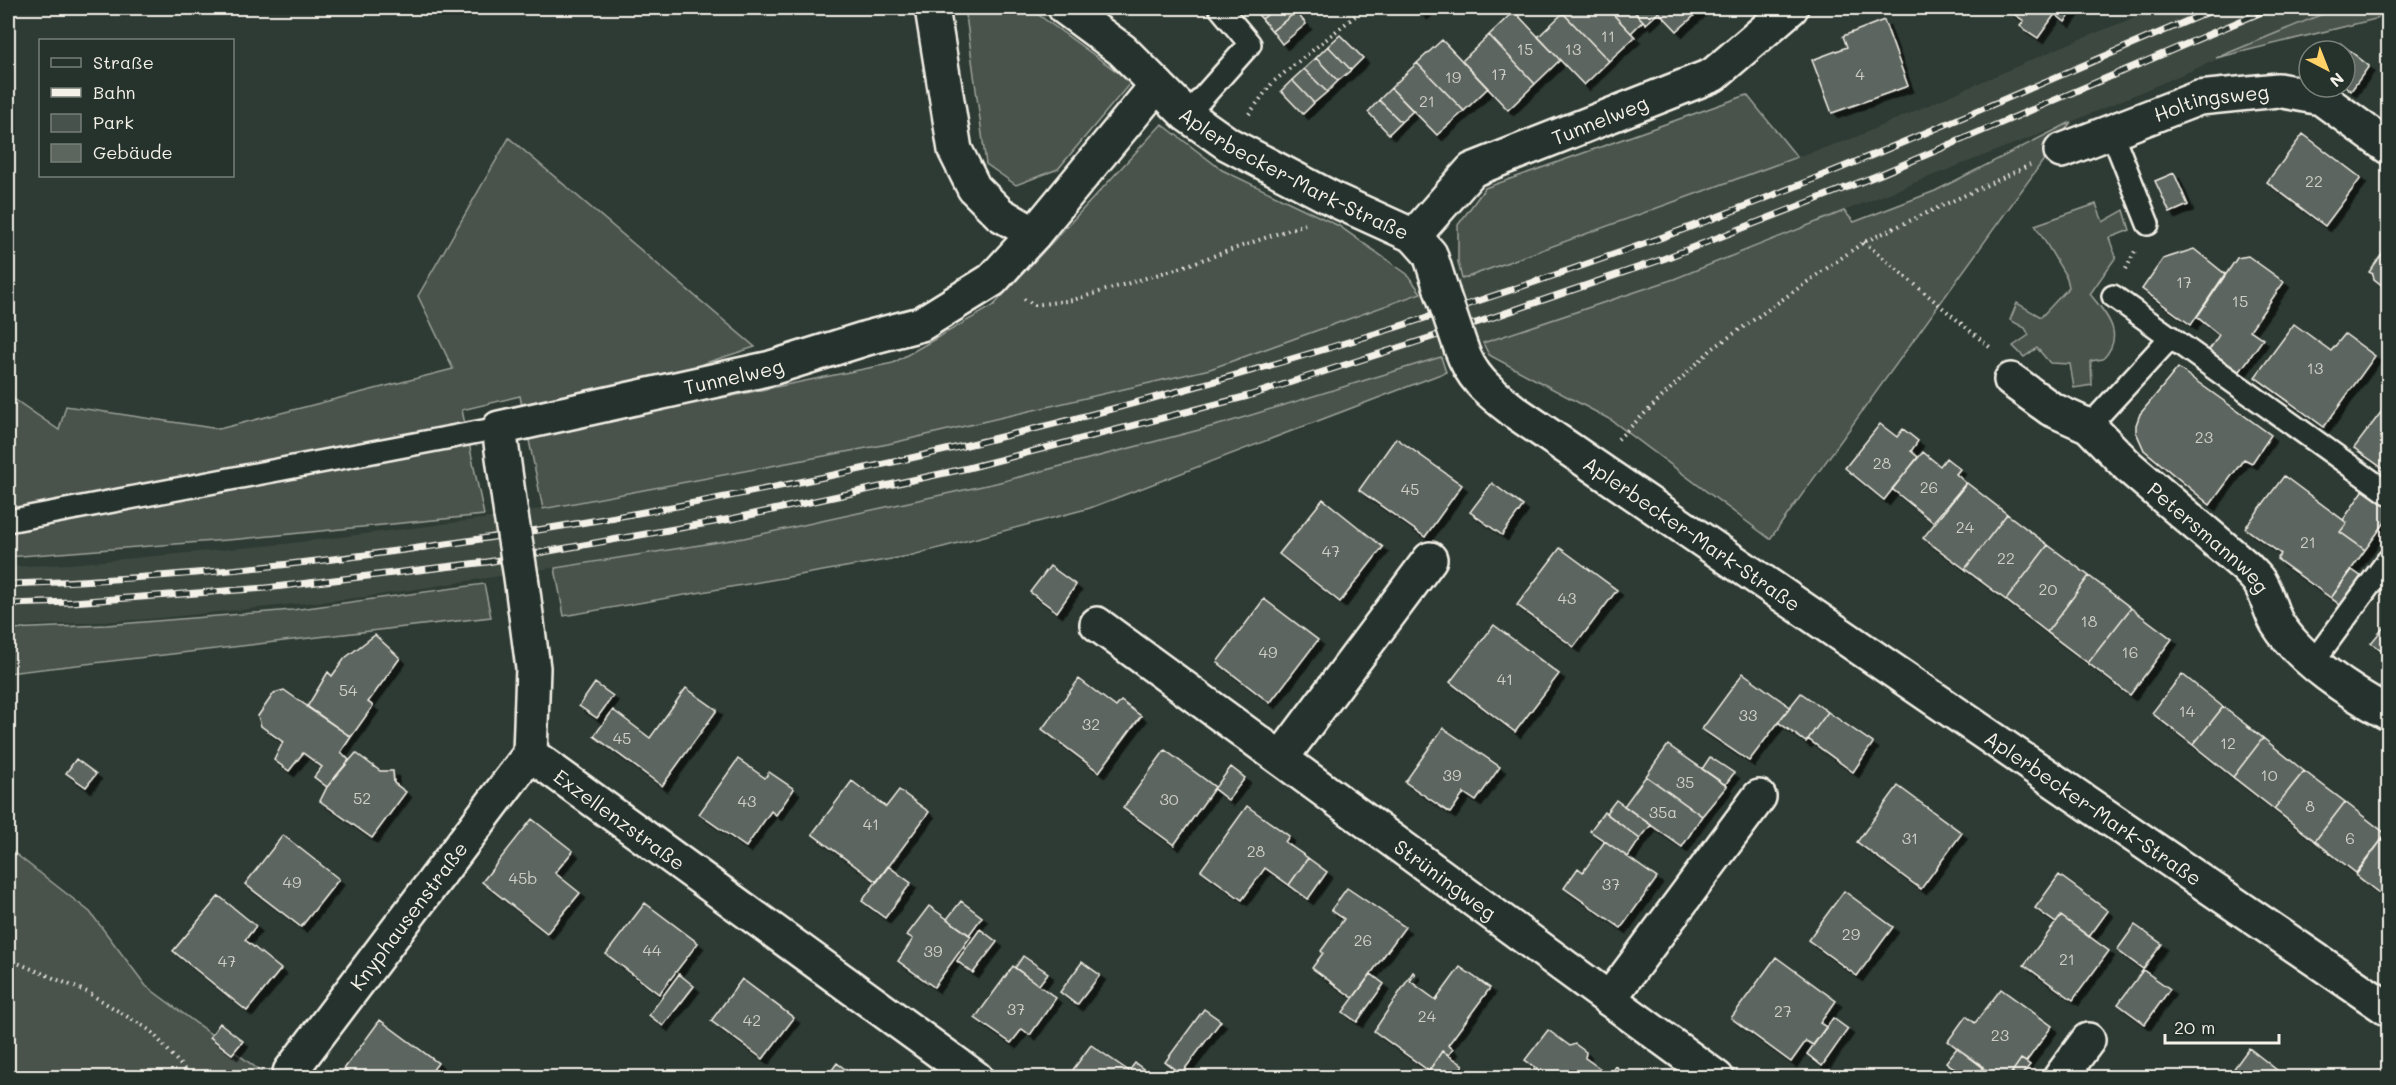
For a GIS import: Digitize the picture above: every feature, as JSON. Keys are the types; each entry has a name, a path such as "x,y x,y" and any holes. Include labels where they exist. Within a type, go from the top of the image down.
{"street":[{"path":"932,8 955,150 974,188 1000,214 1034,234"},
{"name":"Aplerbecker-Mark-Straße","path":"1065,8 1122,50 1187,115 1228,144 1337,201 1414,236 1430,254 1466,364 1478,382 1515,412 2388,1009"},
{"name":"Tunnelweg","path":"1414,236 1472,170 1713,75 1791,8"},
{"name":"Tunnelweg","path":"499,428 771,368 921,324 992,280 1034,234 1157,85"},
{"name":"Holtingsweg","path":"2061,151 2199,98 2278,90 2321,98 2388,147"},
{"name":"Petersmannweg","path":"2011,380 2051,409 2089,426 2129,467 2246,567 2261,584 2277,623 2292,642 2313,662 2346,687 2388,713"},
{"path":"499,428 532,668 530,754"},
{"path":"1282,757 1430,559"},
{"name":"Strüningweg","path":"1097,624 1718,1077"},
{"name":"Knyphausenstraße","path":"288,1077 530,754"},
{"name":"Exzellenzstraße","path":"530,754 976,1077"},
{"path":"1610,999 1759,796"},
{"path":"2060,1077 2088,1040"}],"lane":[{"path":"1187,115 1250,44 1220,8"},
{"path":"2112,133 2148,224"},
{"path":"2113,296 2388,493"},
{"path":"2089,426 2171,337"},
{"name":"Tunnelweg","path":"8,520 499,428"},
{"path":"2313,662 2388,560"}],"path":[{"path":"1228,144 1273,82 1365,8"},
{"path":"1591,465 1712,349 1864,242 2061,151"},
{"path":"992,280 1035,305 1073,300 1301,227 1337,201"},
{"path":"2113,296 2148,224"},
{"path":"1864,242 1991,348 2011,380"},
{"path":"8,960 87,992 151,1031 192,1077"}],"shaded area":[{"path":"2158,8 2337,8 2071,122 1674,279 1417,365 1222,424 996,483 744,538 365,597 149,619 8,627 8,567 70,564 285,544 491,518 888,444 1210,369 1851,139 2061,47"}],"green space":[{"path":"965,8 1029,8 1131,82 1058,169 1016,185 986,164"},
{"path":"2337,8 2388,8 2388,16 2216,58"},
{"path":"1747,95 1797,157 1462,279 1458,262 1458,225 1485,188"},
{"path":"2071,122 1770,539 1611,420 1489,355 1483,343 1674,279 1844,211 1854,222 1935,191"},
{"path":"1162,124 1222,170 1339,226 1407,274 1421,293 1210,369 888,444 543,509 520,396 462,410 484,515 240,539 8,557 8,395 59,430 66,406 219,429 453,369 418,296 509,138 755,347 690,368 708,401 893,363 993,306"},
{"path":"2096,204 2103,222 2124,210 2130,230 2109,238 2116,257 2090,294 2112,325 2113,342 2103,359 2091,361 2092,385 2074,388 2070,364 2050,363 2037,348 2024,357 2013,346 2029,335 2025,328 2010,320 2017,303 2041,317 2069,287 2067,278 2035,225"},
{"path":"1441,357 1446,372 1090,508 909,556 564,616 555,568 744,538 996,483 1222,424"},
{"path":"484,584 491,617 8,673 8,629 107,625 292,610"},
{"path":"8,848 90,912 146,986 263,1073 265,1077 8,1077"}],"building":[{"path":"1252,8 1276,8 1262,19"},
{"path":"1276,8 1293,8 1296,12 1272,31 1262,19"},
{"path":"1415,8 1429,8 1422,14"},
{"path":"1569,8 1607,8 1635,37 1609,61 1563,13"},
{"path":"1607,8 1631,8 1643,21 1631,33"},
{"path":"1631,8 1655,8 1659,12 1646,24"},
{"path":"1655,8 1703,8 1677,31"},
{"path":"2005,8 2075,8 2065,22 2055,14 2038,38 2020,26 2024,21"},
{"path":"1514,11 1560,60 1535,84 1489,35"},
{"path":"1296,12 1306,24 1282,44 1272,31"},
{"path":"1563,13 1609,61 1584,85 1538,37"},
{"path":"1884,20 1908,86 1832,113 1812,60 1847,47 1843,36"},
{"path":"1340,35 1363,58 1351,70 1328,46"},
{"path":"1489,35 1535,84 1508,110 1462,61"},
{"path":"1442,40 1488,88 1464,111 1417,63"},
{"path":"1328,46 1351,70 1338,81 1316,58"},
{"path":"2357,56 2369,66 2357,83"},
{"path":"1316,58 1338,81 1327,92 1304,69"},
{"path":"1417,63 1464,111 1437,135 1391,88"},
{"path":"1304,69 1327,92 1314,103 1292,80"},
{"path":"2388,76 2388,90 2382,85"},
{"path":"1292,80 1314,103 1303,114 1281,91"},
{"path":"1391,88 1413,111 1401,122 1379,100"},
{"path":"1379,100 1401,122 1389,134 1368,112"},
{"path":"2303,134 2361,178 2325,226 2267,182"},
{"path":"2174,173 2188,205 2170,213 2155,181"},
{"path":"2388,246 2388,290 2369,272"},
{"path":"2194,249 2225,274 2191,325 2142,289 2163,259"},
{"path":"2248,256 2284,282 2250,330 2263,339 2238,374 2207,353 2219,335 2197,317 2237,258"},
{"path":"2294,324 2331,351 2345,334 2375,356 2324,427 2255,377"},
{"path":"2178,368 2271,435 2252,463 2244,459 2210,505 2144,450 2136,432 2140,414"},
{"path":"2388,403 2388,472 2354,448"},
{"path":"1880,424 1897,437 1903,429 1918,441 1911,451 1918,457 1884,500 1845,468"},
{"path":"1396,438 1462,485 1425,537 1359,490"},
{"path":"1923,452 1940,466 1946,458 1960,469 1956,474 1966,483 1933,522 1892,489"},
{"path":"2284,476 2347,523 2340,532 2365,550 2331,598 2277,559 2281,554 2245,528"},
{"path":"1492,483 1523,506 1502,535 1470,512"},
{"path":"1967,483 2007,514 1965,569 1923,538"},
{"path":"2365,488 2388,505 2388,518 2365,550 2340,532 2347,523 2343,520"},
{"path":"1323,499 1383,547 1340,602 1279,554"},
{"path":"2007,514 2048,545 2006,600 1965,569"},
{"path":"2048,545 2089,576 2047,632 2006,600"},
{"path":"1560,548 1617,590 1574,647 1517,605"},
{"path":"1050,566 1076,585 1057,612 1030,592"},
{"path":"2352,570 2369,582 2348,611 2331,598"},
{"path":"2089,576 2131,608 2088,663 2047,632"},
{"path":"1264,599 1318,640 1270,703 1217,662"},
{"path":"2131,608 2172,639 2130,695 2088,663"},
{"path":"1494,625 1559,674 1515,732 1450,682"},
{"path":"2384,627 2388,631 2388,656 2371,643"},
{"path":"375,635 400,658 368,702 373,706 351,737 307,707 328,672 332,676 345,658"},
{"path":"1743,673 1790,707 1749,761 1702,729"},
{"path":"2182,674 2223,707 2193,745 2152,713"},
{"path":"1079,679 1116,707 1121,701 1141,716 1099,772 1042,729"},
{"path":"595,683 613,696 597,718 579,706"},
{"path":"686,688 717,710 662,786 594,736 613,710 650,738"},
{"path":"284,690 351,737 341,752 349,760 327,787 314,777 322,767 303,753 289,771 274,760 283,742 261,726 258,716 274,693"},
{"path":"1801,693 1828,712 1806,742 1778,722"},
{"path":"2223,707 2263,738 2233,777 2193,745"},
{"path":"1828,712 1873,743 1853,772 1808,739"},
{"path":"1443,728 1500,767 1476,801 1464,793 1450,813 1405,782"},
{"path":"2263,738 2304,771 2274,809 2233,777"},
{"path":"1668,745 1727,786 1702,816 1646,776"},
{"path":"1165,750 1215,787 1174,845 1123,808"},
{"path":"356,753 380,771 393,771 394,783 406,792 372,838 320,801 327,787"},
{"path":"1710,757 1734,773 1725,785 1702,769"},
{"path":"76,759 96,774 86,787 66,773"},
{"path":"738,759 765,778 769,772 794,789 776,815 771,811 746,847 699,814"},
{"path":"1231,767 1245,778 1228,800 1214,789"},
{"path":"2304,771 2345,802 2315,841 2274,809"},
{"path":"1646,776 1702,816 1682,847 1624,806"},
{"path":"852,781 886,807 899,790 929,812 877,882 812,834"},
{"path":"1898,786 1962,833 1921,889 1857,842"},
{"path":"1616,800 1651,825 1640,839 1606,813"},
{"path":"2345,802 2386,834 2356,873 2315,841"},
{"path":"1247,806 1289,836 1285,842 1308,858 1289,885 1265,868 1242,900 1201,870"},
{"path":"1604,812 1640,839 1628,857 1590,831"},
{"path":"532,819 573,851 555,873 580,893 547,933 482,882"},
{"path":"2388,831 2388,900 2356,875"},
{"path":"283,835 339,879 301,927 245,884"},
{"path":"1605,841 1657,878 1621,928 1564,888 1578,868 1583,872"},
{"path":"1308,858 1327,872 1308,899 1289,885"},
{"path":"888,866 911,883 885,918 862,901"},
{"path":"2059,875 2108,911 2089,937 2061,916 2056,923 2035,908"},
{"path":"1347,888 1405,927 1353,998 1312,968 1344,919 1331,910"},
{"path":"1844,891 1893,927 1857,976 1808,940"},
{"path":"219,896 256,926 245,940 281,969 247,1011 173,951"},
{"path":"961,901 982,917 969,935 947,919"},
{"path":"645,903 698,943 659,994 606,954"},
{"path":"929,906 971,936 934,987 898,961 913,939 907,935"},
{"path":"2061,916 2109,951 2073,1000 2024,965"},
{"path":"2135,925 2162,944 2143,969 2117,950"},
{"path":"980,929 997,942 973,973 957,961"},
{"path":"1023,956 1048,973 1039,985 1015,968"},
{"path":"1776,957 1836,1001 1820,1023 1826,1027 1813,1045 1806,1041 1791,1062 1731,1018"},
{"path":"1082,962 1100,975 1077,1005 1060,992"},
{"path":"1013,966 1056,998 1030,1035 1022,1029 1011,1043 975,1018"},
{"path":"1460,967 1490,988 1448,1045 1453,1049 1449,1055 1442,1051 1429,1071 1374,1031 1413,972 1415,974 1410,981 1436,1000"},
{"path":"2143,970 2170,989 2145,1024 2118,1004"},
{"path":"679,974 694,986 663,1026 649,1015"},
{"path":"1371,974 1384,984 1357,1022 1343,1012"},
{"path":"742,979 794,1018 763,1059 711,1021"},
{"path":"2001,989 2052,1026 2026,1062 2021,1059 2008,1078 1997,1078 1948,1041 1966,1016 1975,1023"},
{"path":"1204,1009 1221,1021 1181,1074 1165,1062"},
{"path":"1833,1018 1848,1029 1822,1066 1807,1054"},
{"path":"380,1020 438,1063 427,1078 356,1078 344,1069"},
{"path":"220,1023 243,1041 232,1054 210,1037"},
{"path":"1548,1030 1570,1046 1575,1044 1586,1052 1585,1058 1608,1074 1608,1078 1542,1078 1544,1074 1525,1060"},
{"path":"1091,1045 1129,1071 1135,1063 1153,1076 1067,1078"},
{"path":"1957,1048 1984,1067 1976,1078 1967,1078 1946,1062"},
{"path":"2249,1048 2287,1078 2227,1078"},
{"path":"1442,1051 1463,1065 1454,1078 1424,1078"},
{"path":"2021,1059 2030,1065 2019,1078 2012,1072"},
{"path":"837,1063 857,1078 826,1078"},
{"path":"1615,1066 1631,1078 1608,1078"},
{"path":"1953,1067 1967,1078 1946,1078"}],"railway":[{"path":"8,584 164,576 319,561 550,528 758,491 1017,433 1146,400 1400,326 1652,241 1866,158 2218,8"},
{"path":"8,604 72,602 266,588 487,562 731,519 968,468 1248,396 1485,320 1663,259 1881,174 2271,8"}]}
